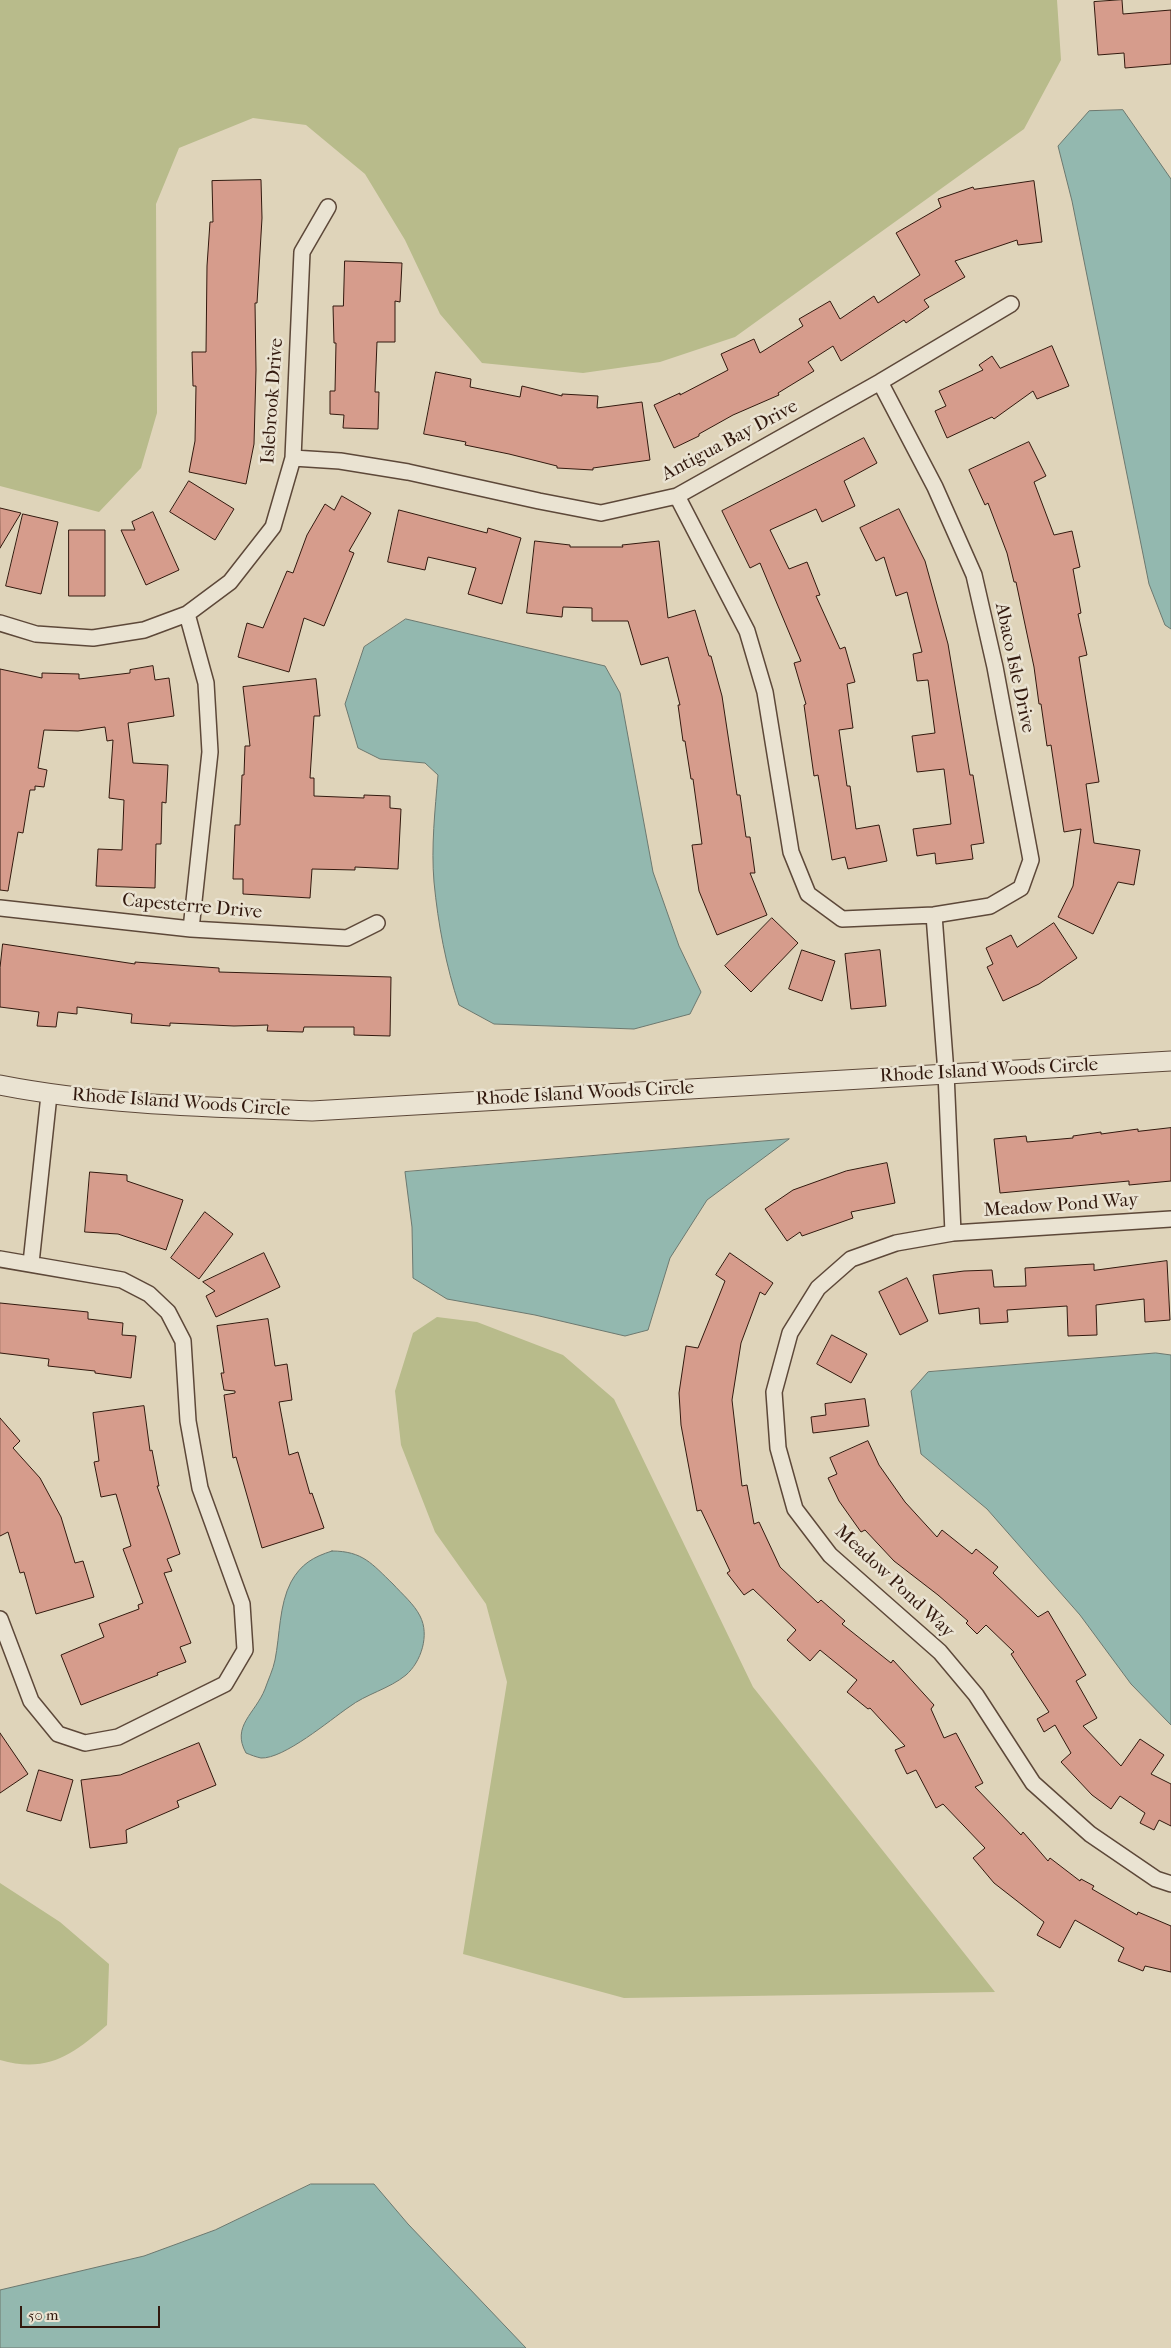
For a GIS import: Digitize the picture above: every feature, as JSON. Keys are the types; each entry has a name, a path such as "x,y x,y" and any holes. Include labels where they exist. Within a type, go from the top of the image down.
{"street":[{"name":"Islebrook Drive","path":"0,622 36,634 93,638 144,630 187,614 230,582 273,527 293,458 302,252 328,207"},
{"name":"Antigua Bay Drive","path":"293,458 340,461 398,471 601,513 677,496 880,382 1011,304"},
{"name":"Abaco Isle Drive","path":"677,496 747,631 765,692 790,852 808,894 842,919 934,915 990,906 1021,888 1031,860 995,667 974,575 935,487 880,382"},
{"path":"187,614 206,683 210,752 191,929"},
{"name":"Capesterre Drive","path":"0,908 191,929 347,938 378,923"},
{"path":"934,915 946,1073 953,1233"},
{"name":"Rhode Island Woods Circle","path":"0,1085 49,1095 191,1106 312,1111 1171,1061"},
{"path":"31,1263 49,1095"},
{"name":"Meadow Pond Way","path":"1171,1219 953,1233 896,1242 851,1259 818,1288 790,1333 774,1392 778,1448 795,1509 830,1555 940,1652 976,1695 1033,1783 1090,1834 1156,1879 1171,1884"},
{"path":"0,1258 122,1280 149,1294 168,1312 183,1341 188,1421 200,1488 242,1604 246,1650 225,1684 118,1737 85,1743 58,1734 31,1701 0,1619"}],"green space":[{"path":"0,0 1057,0 1061,60 1024,129 735,337 660,362 583,373 482,363 440,314 405,240 365,174 306,125 253,118 179,148 156,204 157,413 141,468 99,512 0,486"},
{"path":"437,1317 477,1322 563,1355 614,1399 753,1687 995,1992 624,1998 463,1954 507,1682 486,1604 435,1532 401,1445 395,1391 413,1333"},
{"path":"0,1883 60,1922 109,1964 107,2025 71,2053 46,2063 32,2065 0,2060"}],"water":[{"path":"1123,110 1171,179 1171,629 1165,625 1149,584 1072,201 1058,146 1089,111"},
{"path":"406,619 605,666 620,693 653,872 679,946 701,992 690,1014 634,1029 494,1024 459,1005 443,945 434,882 433,842 438,775 425,763 380,759 358,748 345,704 364,647"},
{"path":"789,1139 707,1200 670,1258 648,1330 625,1336 535,1315 447,1299 413,1278 412,1227 405,1172"},
{"path":"1156,1353 1171,1355 1171,1725 1131,1684 1080,1615 987,1509 921,1454 911,1391 928,1372"},
{"path":"332,1551 352,1553 366,1560 379,1570 411,1603 423,1623 424,1640 420,1656 411,1670 399,1680 356,1702 294,1746 271,1757 261,1758 246,1753 242,1744 241,1735 243,1727 261,1698 273,1667 287,1591 303,1566 313,1559"},
{"path":"311,2184 374,2184 408,2224 526,2348 0,2348 0,2290 144,2256 215,2230"}],"building":[{"path":"1122,0 1123,14 1171,10 1171,64 1125,68 1124,53 1098,55 1094,2"},
{"path":"261,180 262,218 257,303 255,303 254,444 246,484 189,472 195,441 196,386 193,386 192,352 206,352 207,266 210,222 213,222 212,181"},
{"path":"1034,181 1042,242 1018,245 1017,240 955,261 965,277 924,300 929,307 906,323 904,320 841,361 833,346 808,362 814,371 778,393 779,395 733,415 699,434 699,436 674,448 654,405 680,393 680,395 728,370 721,354 754,339 760,353 803,326 799,319 830,301 840,319 874,296 878,303 920,275 896,233 941,207 938,199 973,187 974,189"},
{"path":"345,261 402,263 400,302 395,301 395,342 377,342 375,392 379,392 378,429 343,428 344,415 330,414 330,391 335,391 336,343 334,343 333,306 343,306"},
{"path":"1052,346 1069,386 1037,399 1033,391 994,419 992,417 947,438 935,411 946,406 939,391 983,370 979,365 992,356 1000,368"},
{"path":"436,372 471,379 470,387 520,397 522,386 562,396 562,394 598,396 597,408 642,402 650,460 593,468 593,470 557,468 557,466 509,454 465,445 466,442 424,434"},
{"path":"864,438 877,463 844,481 855,506 822,522 816,509 770,530 789,569 807,562 820,595 816,596 840,649 845,647 855,682 847,684 853,728 839,730 847,786 850,786 856,829 879,825 887,861 848,869 845,857 832,860 818,775 814,776 804,705 806,704 794,663 801,661 760,563 750,568 722,511"},
{"path":"1029,442 1046,476 1034,482 1054,535 1072,531 1080,567 1073,569 1081,613 1078,614 1087,655 1079,657 1099,782 1086,784 1094,843 1140,850 1134,885 1118,882 1093,934 1058,917 1073,886 1081,829 1064,832 1051,745 1047,746 1041,704 1039,704 1034,667 1016,582 1014,582 1007,553 988,503 985,505 969,470"},
{"path":"189,481 234,509 215,540 170,512"},
{"path":"342,496 371,513 349,551 354,553 324,626 304,618 289,672 238,657 247,623 263,628 287,571 293,573 307,535 325,504 334,510"},
{"path":"0,508 21,513 0,548"},
{"path":"899,509 925,561 948,644 970,775 973,775 984,843 971,845 973,859 936,864 935,853 917,856 913,829 951,824 944,769 917,772 912,736 935,733 928,680 917,681 913,654 922,652 907,592 896,596 884,557 876,561 860,528"},
{"path":"399,510 487,533 488,528 521,538 502,604 468,594 476,568 428,557 425,570 388,562"},
{"path":"153,512 179,570 146,585 121,530 135,530 132,522"},
{"path":"23,514 58,522 41,594 6,586"},
{"path":"69,530 105,530 105,596 69,596"},
{"path":"535,541 570,545 570,547 623,547 622,545 659,541 668,618 695,610 709,656 711,656 722,696 737,795 740,795 746,837 750,837 755,873 750,873 767,915 717,935 699,891 692,845 702,844 693,779 691,779 685,741 683,741 678,705 680,705 668,657 641,665 628,621 592,621 592,608 563,607 562,617 527,613"},
{"path":"153,666 155,680 169,678 174,716 128,723 133,763 168,765 166,803 162,802 161,844 156,844 155,888 96,886 98,849 122,850 124,800 109,798 113,740 107,741 105,727 78,731 44,730 38,768 47,770 44,787 35,786 35,790 30,790 23,833 18,832 8,891 0,890 0,669 42,678 42,673 79,674 79,679 130,673 130,670"},
{"path":"316,679 320,716 314,716 310,778 314,778 314,796 364,798 364,795 390,796 390,808 401,809 398,869 355,867 355,870 312,869 310,898 243,894 243,879 233,879 235,825 240,825 245,746 250,746 243,687"},
{"path":"772,918 798,943 751,992 725,966"},
{"path":"1054,923 1077,958 1039,984 1003,1001 987,967 993,964 986,948 1011,935 1017,947"},
{"path":"3,944 135,964 135,962 219,968 219,972 391,977 390,1036 354,1035 354,1027 304,1027 303,1032 267,1031 268,1025 234,1026 170,1023 170,1026 131,1023 132,1014 77,1007 77,1014 58,1012 56,1027 37,1026 39,1012 0,1007 0,968"},
{"path":"802,950 835,961 822,1001 789,989"},
{"path":"880,950 886,1006 851,1009 845,954"},
{"path":"1171,1128 1171,1181 1129,1185 1129,1181 1000,1193 994,1139 1026,1136 1027,1142 1073,1138 1073,1136 1101,1132 1101,1134 1138,1129 1138,1131"},
{"path":"887,1163 895,1203 851,1212 853,1218 802,1236 800,1232 787,1241 765,1209 793,1190 846,1171"},
{"path":"90,1172 127,1175 127,1181 183,1200 166,1250 118,1234 85,1232"},
{"path":"205,1212 233,1234 199,1279 171,1258"},
{"path":"264,1253 280,1287 216,1317 206,1296 215,1291 203,1282"},
{"path":"730,1253 773,1283 765,1295 760,1292 741,1343 732,1400 742,1486 747,1485 754,1524 759,1522 780,1567 818,1603 821,1600 845,1621 842,1624 891,1663 893,1660 934,1705 931,1709 944,1738 956,1733 983,1783 975,1787 1021,1835 1023,1832 1048,1861 1050,1858 1080,1881 1081,1879 1094,1886 1092,1889 1137,1915 1138,1912 1171,1926 1171,1972 1145,1966 1143,1971 1118,1961 1124,1948 1075,1920 1060,1948 1037,1935 1044,1922 994,1883 973,1858 985,1848 943,1804 936,1808 916,1770 907,1774 895,1750 905,1746 870,1708 868,1709 847,1692 857,1680 820,1650 810,1661 787,1640 796,1630 753,1589 744,1595 727,1573 730,1571 701,1510 697,1511 681,1425 679,1393 686,1346 698,1348 725,1281 716,1275"},
{"path":"1167,1261 1170,1320 1145,1322 1144,1299 1096,1305 1097,1335 1068,1336 1067,1306 1007,1310 1008,1322 980,1324 979,1308 939,1314 933,1275 992,1270 994,1287 1026,1286 1025,1268 1094,1264 1094,1270"},
{"path":"907,1278 928,1321 900,1335 879,1292"},
{"path":"0,1303 88,1312 88,1319 123,1323 122,1335 136,1336 131,1378 95,1373 95,1371 48,1366 49,1359 0,1353"},
{"path":"268,1319 275,1366 287,1364 292,1400 279,1402 289,1455 298,1452 310,1494 312,1493 324,1528 262,1548 236,1457 233,1458 224,1395 235,1393 235,1391 224,1390 221,1373 224,1373 217,1326"},
{"path":"832,1335 867,1354 851,1383 817,1364"},
{"path":"865,1399 869,1426 813,1433 811,1417 826,1415 825,1404"},
{"path":"144,1406 150,1451 152,1450 159,1486 157,1486 180,1554 167,1559 172,1571 164,1573 191,1643 180,1647 186,1662 81,1705 61,1655 104,1637 99,1624 139,1609 138,1605 143,1603 123,1549 131,1546 116,1494 101,1497 94,1462 99,1461 93,1413"},
{"path":"0,1418 20,1441 13,1448 40,1478 61,1517 75,1563 83,1561 94,1597 36,1614 24,1572 20,1573 8,1532 0,1536"},
{"path":"868,1441 879,1465 905,1502 937,1537 942,1530 972,1554 976,1549 998,1567 993,1573 1038,1617 1048,1611 1086,1675 1076,1681 1097,1718 1083,1726 1121,1766 1140,1739 1164,1755 1151,1774 1171,1784 1171,1826 1159,1820 1154,1830 1140,1823 1145,1813 1120,1796 1111,1809 1092,1795 1061,1762 1071,1753 1055,1725 1044,1732 1037,1719 1049,1712 1011,1654 1014,1652 986,1625 977,1634 966,1623 968,1621 894,1561 865,1530 861,1532 839,1501 828,1478 837,1474 830,1458"},
{"path":"0,1733 28,1774 0,1793"},
{"path":"199,1743 216,1785 177,1801 179,1807 126,1830 127,1843 90,1848 81,1780 120,1775"},
{"path":"39,1770 73,1780 61,1821 27,1811"}]}
